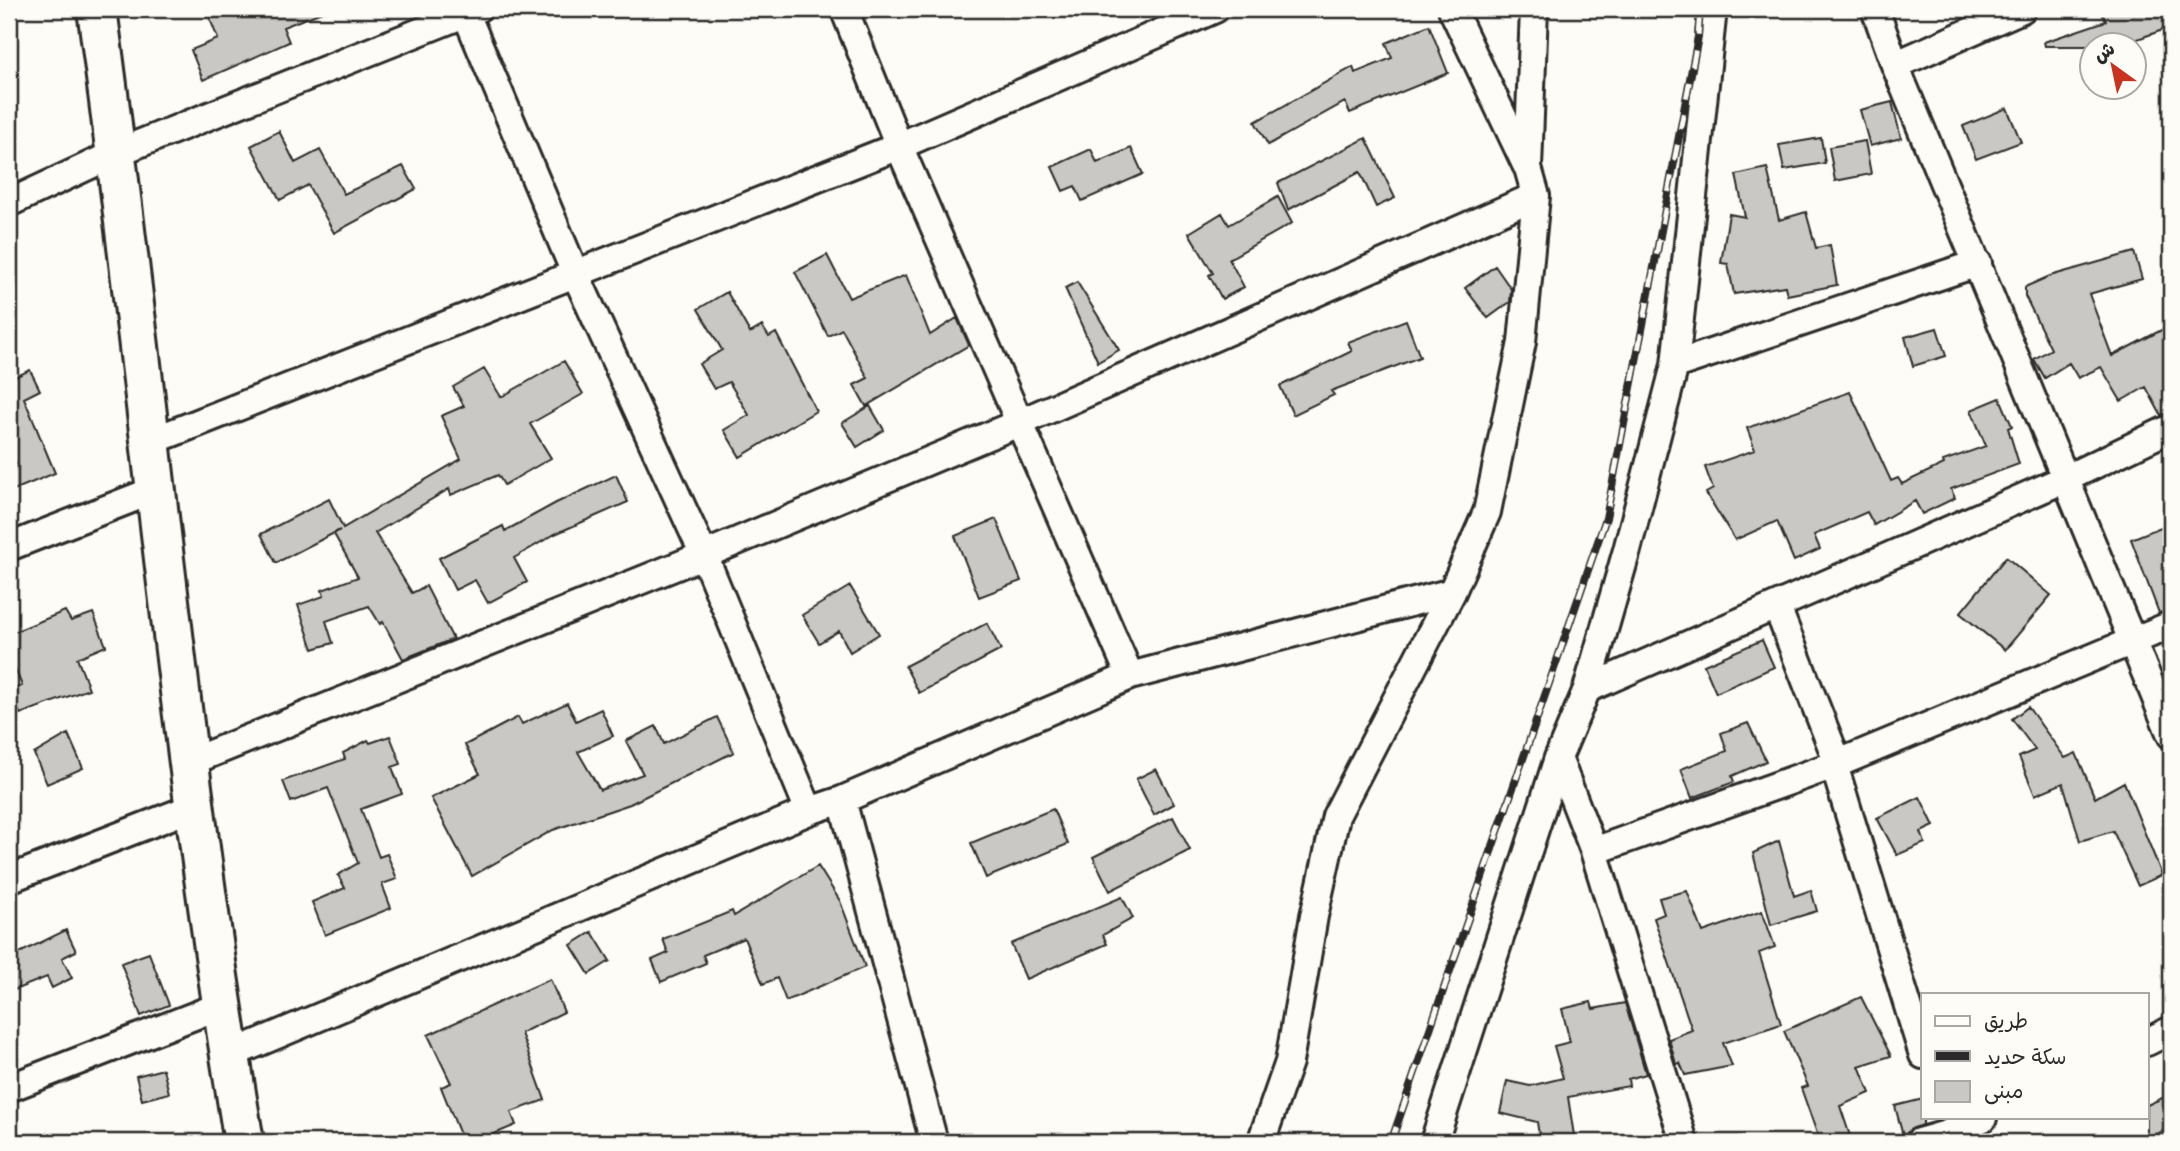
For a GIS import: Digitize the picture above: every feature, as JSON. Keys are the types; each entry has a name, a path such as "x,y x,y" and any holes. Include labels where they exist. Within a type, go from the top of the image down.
{"main road":[{"path":"97,9 190,762 229,1055 244,1142"}],"street":[{"path":"844,9 899,146 1130,676"},
{"path":"152,441 899,146 1215,9"},
{"path":"1261,1142 1289,1062 1314,916 1336,816 1452,592 1487,512 1522,342 1536,196 1528,168 1452,9"},
{"path":"1528,168 1534,9"},
{"path":"1434,1142 1558,758 1587,689 1627,550 1675,365 1713,9"},
{"path":"1875,9 1895,65 2171,735"},
{"path":"1895,65 2022,9"},
{"path":"9,203 116,153 469,10 575,273 704,555 809,811"},
{"path":"190,762 704,555 1021,422 1536,196"},
{"path":"1675,365 1978,263"},
{"path":"1587,689 2067,478 2171,428"},
{"path":"9,547 157,489"},
{"path":"229,1055 809,811 842,800 1130,676 1452,592"},
{"path":"1777,607 1836,764 1921,1048"},
{"path":"1594,851 1836,764 2171,625"},
{"path":"1558,758 1594,851 1684,1142"},
{"path":"842,800 934,1142"},
{"path":"9,879 196,806"},
{"path":"9,1088 222,1005"},
{"path":"2148,1042 2171,1030"},
{"path":"1919,1142 1977,1120"}],"building":[{"path":"206,9 327,10 283,27 289,42 203,80 191,50 218,39"},
{"path":"2099,9 2166,9 2171,27 2148,35 2148,32 2078,32 2078,46 2045,46 2044,42 2106,21"},
{"path":"1429,25 1448,73 1350,113 1345,102 1268,145 1255,122 1353,67 1355,73 1392,58 1386,43"},
{"path":"1892,102 1901,138 1870,146 1860,110"},
{"path":"2007,108 2021,142 1976,159 1963,126"},
{"path":"279,131 295,163 320,150 344,194 403,166 416,189 334,233 308,185 280,200 251,146"},
{"path":"1366,138 1395,198 1376,207 1360,172 1288,210 1278,183"},
{"path":"1821,138 1825,163 1784,170 1779,145"},
{"path":"1865,141 1871,174 1835,181 1829,147"},
{"path":"1131,148 1143,174 1082,201 1075,186 1063,191 1052,167 1091,149 1097,163"},
{"path":"1767,168 1779,220 1806,212 1816,248 1830,245 1837,285 1787,295 1785,286 1734,294 1728,264 1721,263 1729,214 1745,217 1736,175"},
{"path":"1278,197 1292,223 1229,259 1244,287 1222,299 1209,275 1213,273 1189,233 1222,213 1229,225"},
{"path":"2134,252 2142,279 2089,294 2112,356 2171,325 2171,412 2161,415 2146,387 2121,401 2101,367 2078,378 2069,363 2045,378 2034,359 2051,349 2025,296 2025,287 2050,276"},
{"path":"827,255 849,298 906,275 930,335 957,318 969,345 866,406 854,385 868,378 842,329 828,336 795,272"},
{"path":"1495,266 1511,289 1510,302 1488,318 1465,288"},
{"path":"1077,282 1119,350 1098,362 1065,288"},
{"path":"727,292 750,333 762,326 769,337 776,333 816,411 740,457 724,430 749,415 729,382 714,389 699,364 722,350 698,309"},
{"path":"1406,320 1420,357 1331,391 1334,395 1293,415 1280,386 1352,351 1348,342"},
{"path":"1937,328 1946,356 1913,366 1905,337"},
{"path":"564,361 583,394 530,424 551,458 504,485 498,475 451,495 449,489 375,533 412,593 426,586 453,639 403,659 383,622 380,624 369,606 326,621 333,643 313,649 298,605 324,596 322,590 358,577 334,534 340,530 276,563 261,534 329,499 343,528 461,459 441,416 464,406 453,387 484,369 501,397"},
{"path":"9,362 15,377 30,370 40,390 24,398 55,473 9,492 9,467 16,464 9,446"},
{"path":"1850,392 1891,481 1898,478 1902,484 1944,464 1943,461 1986,446 1971,410 2000,398 2012,426 2008,428 2019,464 1951,489 1955,498 1922,514 1915,501 1874,525 1867,512 1814,535 1820,549 1794,561 1777,521 1735,540 1706,493 1713,489 1705,467 1755,450 1747,428"},
{"path":"870,406 884,430 857,447 842,423"},
{"path":"616,475 628,502 555,534 514,558 527,582 488,603 475,580 455,590 439,558 503,526 505,531"},
{"path":"996,519 1021,581 979,597 955,536"},
{"path":"2171,523 2171,610 2159,613 2131,539"},
{"path":"2006,557 2051,595 2005,650 1960,613"},
{"path":"850,586 879,634 850,652 839,631 819,643 802,615"},
{"path":"65,611 71,621 93,613 106,646 77,658 89,689 20,714 11,690 22,686 9,654 9,634"},
{"path":"987,623 1001,650 919,693 905,666"},
{"path":"1762,640 1774,667 1716,693 1704,665"},
{"path":"567,703 576,721 601,709 613,736 578,752 600,790 643,774 626,741 656,726 664,744 717,717 734,752 630,804 553,830 472,876 431,798 480,774 465,745 518,717 522,724"},
{"path":"2028,707 2065,758 2076,753 2095,798 2124,782 2162,875 2138,886 2113,831 2080,841 2063,783 2035,795 2019,757 2035,750 2012,719"},
{"path":"1748,723 1766,761 1732,776 1734,782 1692,798 1681,769 1727,751 1721,733"},
{"path":"68,734 83,768 47,784 34,754"},
{"path":"390,736 401,764 392,767 402,794 361,809 379,857 387,854 397,879 382,884 391,908 325,935 312,902 345,888 338,875 358,863 328,788 291,802 283,781 345,759 343,753 368,740 370,743"},
{"path":"1156,769 1174,804 1154,815 1136,779"},
{"path":"1920,797 1934,826 1921,832 1925,843 1897,855 1877,818"},
{"path":"1053,809 1068,844 986,878 971,843"},
{"path":"1173,817 1190,850 1110,891 1093,857"},
{"path":"1779,841 1794,896 1811,890 1817,911 1771,925 1753,853"},
{"path":"818,866 840,901 865,967 786,1001 777,978 763,984 744,938 703,955 706,963 661,982 652,960 668,953 663,939 732,911 734,916"},
{"path":"1687,891 1703,932 1762,911 1775,947 1759,953 1781,1024 1723,1043 1732,1066 1685,1075 1680,1063 1676,1064 1669,1039 1692,1030 1654,918 1664,914 1659,898"},
{"path":"1122,897 1133,918 1103,935 1107,944 1026,979 1011,944"},
{"path":"66,930 76,951 62,958 72,978 52,988 47,977 9,992 9,958"},
{"path":"592,932 610,961 589,974 571,945"},
{"path":"149,953 169,1005 141,1016 121,963"},
{"path":"550,979 564,1012 521,1033 545,1100 511,1112 516,1125 475,1142 463,1142 441,1087 451,1083 428,1035"},
{"path":"1861,997 1891,1056 1859,1066 1870,1093 1840,1106 1852,1142 1820,1142 1801,1088 1808,1086 1784,1031"},
{"path":"1591,1002 1593,1009 1625,1003 1646,1074 1628,1079 1629,1086 1568,1097 1575,1142 1540,1142 1537,1122 1500,1113 1507,1081 1530,1086 1563,1078 1554,1046 1570,1042 1562,1009"},
{"path":"163,1069 169,1093 142,1100 136,1076"},
{"path":"2171,1094 2171,1127 2147,1139 2147,1120 2148,1105"},
{"path":"1921,1100 1923,1125 1903,1136 1895,1106"}],"railway":[{"path":"1391,1142 1606,518 1698,37 1700,9"}]}
